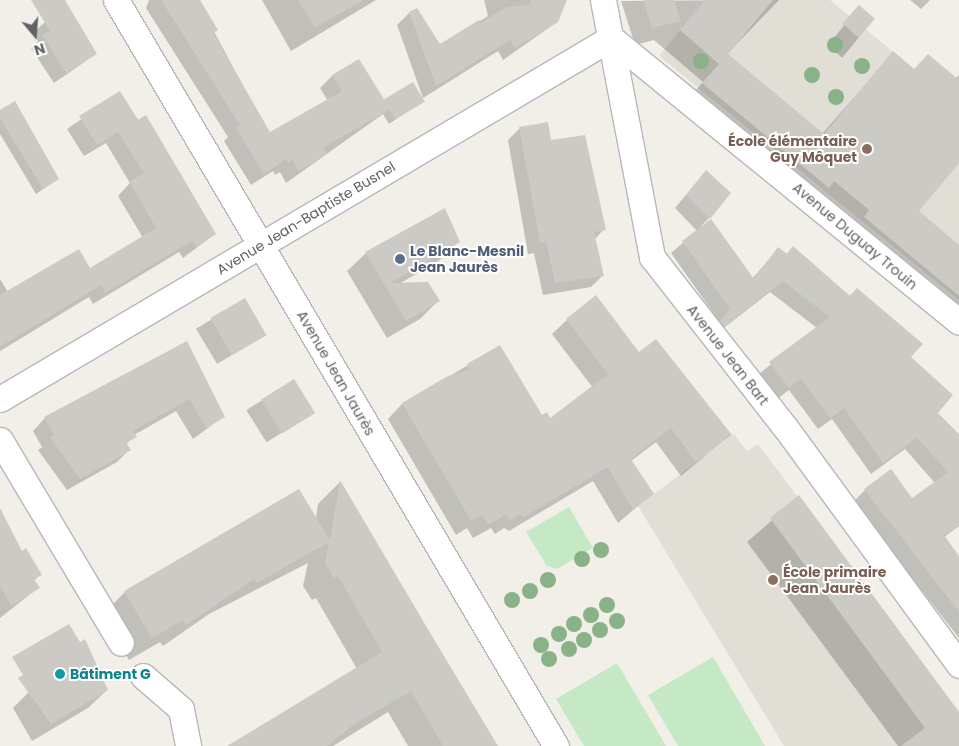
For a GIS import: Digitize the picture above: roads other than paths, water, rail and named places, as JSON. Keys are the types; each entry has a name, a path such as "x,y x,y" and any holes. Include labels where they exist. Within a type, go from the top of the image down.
{"street":[{"name":"Avenue Jean Jaurès","path":"116,0 556,746"},
{"name":"Avenue Jean Bart","path":"603,0 612,38 652,257 785,427 959,665"},
{"name":"Avenue Jean-Baptiste Busnel","path":"0,399 612,38"},
{"name":"Avenue Duguay Trouin","path":"612,38 959,322"},
{"path":"0,440 121,643"},
{"path":"143,676 181,709 188,746"}],"place":[{"name":"École élémentaire Guy Môquet","path":"867,149"},
{"name":"Le Blanc-Mesnil Jean Jaurès","path":"400,259"},
{"name":"École primaire Jean Jaurès","path":"773,580"},
{"name":"Bâtiment G","path":"60,674"}]}
